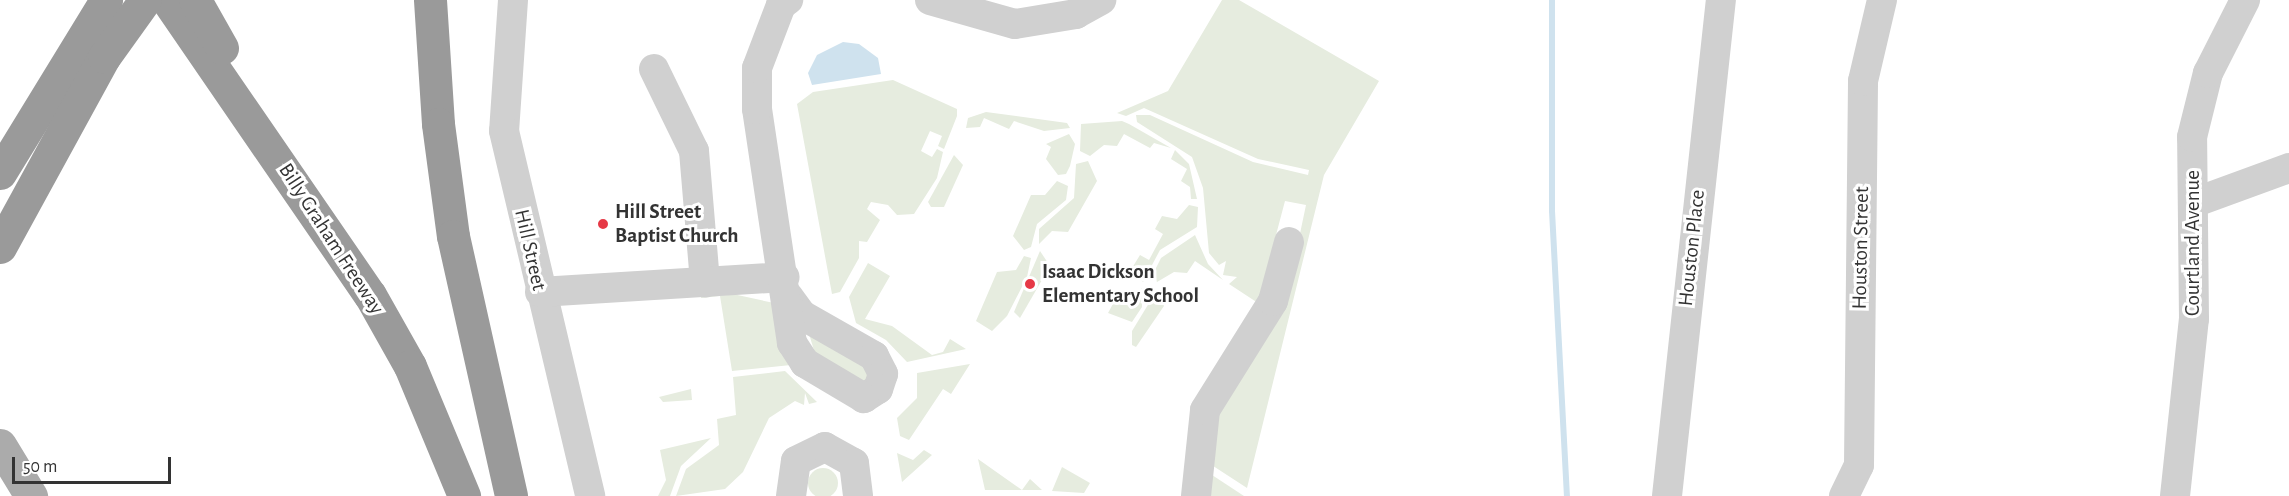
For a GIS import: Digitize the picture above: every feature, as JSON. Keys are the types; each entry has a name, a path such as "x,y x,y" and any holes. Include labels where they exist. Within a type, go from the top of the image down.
{"highway":[{"path":"0,173 113,13 145,0"},
{"name":"Billy Graham Freeway","path":"167,0 284,165 410,366 465,496"},
{"path":"195,0 230,63 283,137 284,165"},
{"path":"430,0 438,124 453,236 512,496"},
{"path":"0,247 104,57 113,13"}],"main road":[{"path":"1,444 31,496"}],"street":[{"name":"Hill Street","path":"513,0 504,131 540,292 590,496"},
{"path":"540,292 705,283 787,286 757,110 757,68 781,5 788,0"},
{"path":"930,0 1015,24 1077,14 1101,0"},
{"name":"Houston Place","path":"1667,496 1721,0"},
{"name":"Houston Street","path":"1844,496 1859,465 1863,81 1882,0"},
{"name":"Courtland Avenue","path":"2175,496 2194,319 2196,202 2192,137 2208,74 2245,0"},
{"path":"654,69 694,151 705,283"},
{"path":"2196,202 2289,168"},
{"path":"1196,496 1205,410 1274,301 1289,242"},
{"path":"768,496 790,484 814,449 836,449 859,473 859,496"}],"shaded area":[{"path":"1222,0 1239,0 1379,81 1324,175 1247,488 1207,462 1205,440 1289,286 1306,205 1285,201 1258,303 1229,284 1237,277 1223,275 1226,261 1219,265 1209,253 1203,188 1192,157 1137,122 1136,115 1150,115 1253,162 1308,175 1309,170 1258,159 1144,108 1126,116 1117,113 1168,91"},
{"path":"893,80 957,109 957,116 944,149 938,146 942,136 930,131 921,151 932,157 937,149 943,152 937,178 914,214 897,215 888,205 871,202 867,209 880,220 867,242 859,241 859,258 840,292 832,294 797,104 813,92"},
{"path":"986,112 1067,123 1070,128 1044,131 1014,121 1009,129 984,118 980,127 966,128 968,118"},
{"path":"1122,121 1171,148 1154,143 1150,148 1124,134 1117,146 1104,145 1090,156 1080,151 1081,124"},
{"path":"1069,134 1075,144 1070,166 1066,174 1058,175 1046,159 1051,147 1046,144"},
{"path":"1175,150 1189,164 1197,199 1191,199 1190,187 1181,181 1187,169 1171,159"},
{"path":"954,155 963,165 944,207 931,207 928,202"},
{"path":"1088,161 1097,181 1068,232 1052,231 1039,244 1039,229 1074,198 1076,164"},
{"path":"1057,181 1068,186 1066,200 1037,224 1031,247 1024,250 1013,236 1031,195 1045,195"},
{"path":"1189,205 1198,207 1197,227 1160,250 1143,282 1132,268 1140,255 1149,260 1163,234 1155,229 1162,216 1177,219"},
{"path":"1195,235 1208,264 1223,280 1195,261 1187,273 1174,272 1157,282 1153,274 1161,258"},
{"path":"1040,251 1050,266 1020,318 1014,312"},
{"path":"1024,256 1031,258 1027,277 1007,316 992,331 976,321 997,272 1016,270"},
{"path":"868,263 890,276 865,319 892,326 932,355 943,352 950,339 966,349 907,362 886,340 856,323 849,297"},
{"path":"1142,288 1142,307 1132,322 1108,313 1114,302 1136,299"},
{"path":"1157,290 1164,306 1136,347 1132,345 1132,331"},
{"path":"719,291 774,303 791,365 732,371 720,296 701,298 701,294"},
{"path":"809,334 871,368 870,384 817,360"},
{"path":"970,364 951,394 943,389 909,440 900,436 897,418 917,398 917,373"},
{"path":"785,371 817,402 809,404 805,393 804,405 795,401 769,418 743,472 725,489 676,496 686,469 719,445 717,419 736,415 733,377"},
{"path":"691,389 692,400 663,402 659,397"},
{"path":"711,438 681,466 670,496 658,496 666,480 660,450"},
{"path":"924,450 932,455 902,482 897,453 913,460"},
{"path":"978,459 1022,490 985,490"},
{"path":"1062,467 1090,483 1084,493 1052,491"},
{"path":"823,468 834,472 838,483 834,494 823,498 812,494 808,483 812,472"},
{"path":"1209,473 1244,496 1205,496"},
{"path":"1030,479 1042,490 1022,490"}],"water":[{"path":"843,42 859,44 878,58 881,74 812,85 808,73 817,55"}],"waterway":[{"path":"1552,0 1552,211 1567,496"}],"place":[{"name":"Hill Street Baptist Church","path":"603,224"},
{"name":"Isaac Dickson Elementary School","path":"1030,284"}]}
